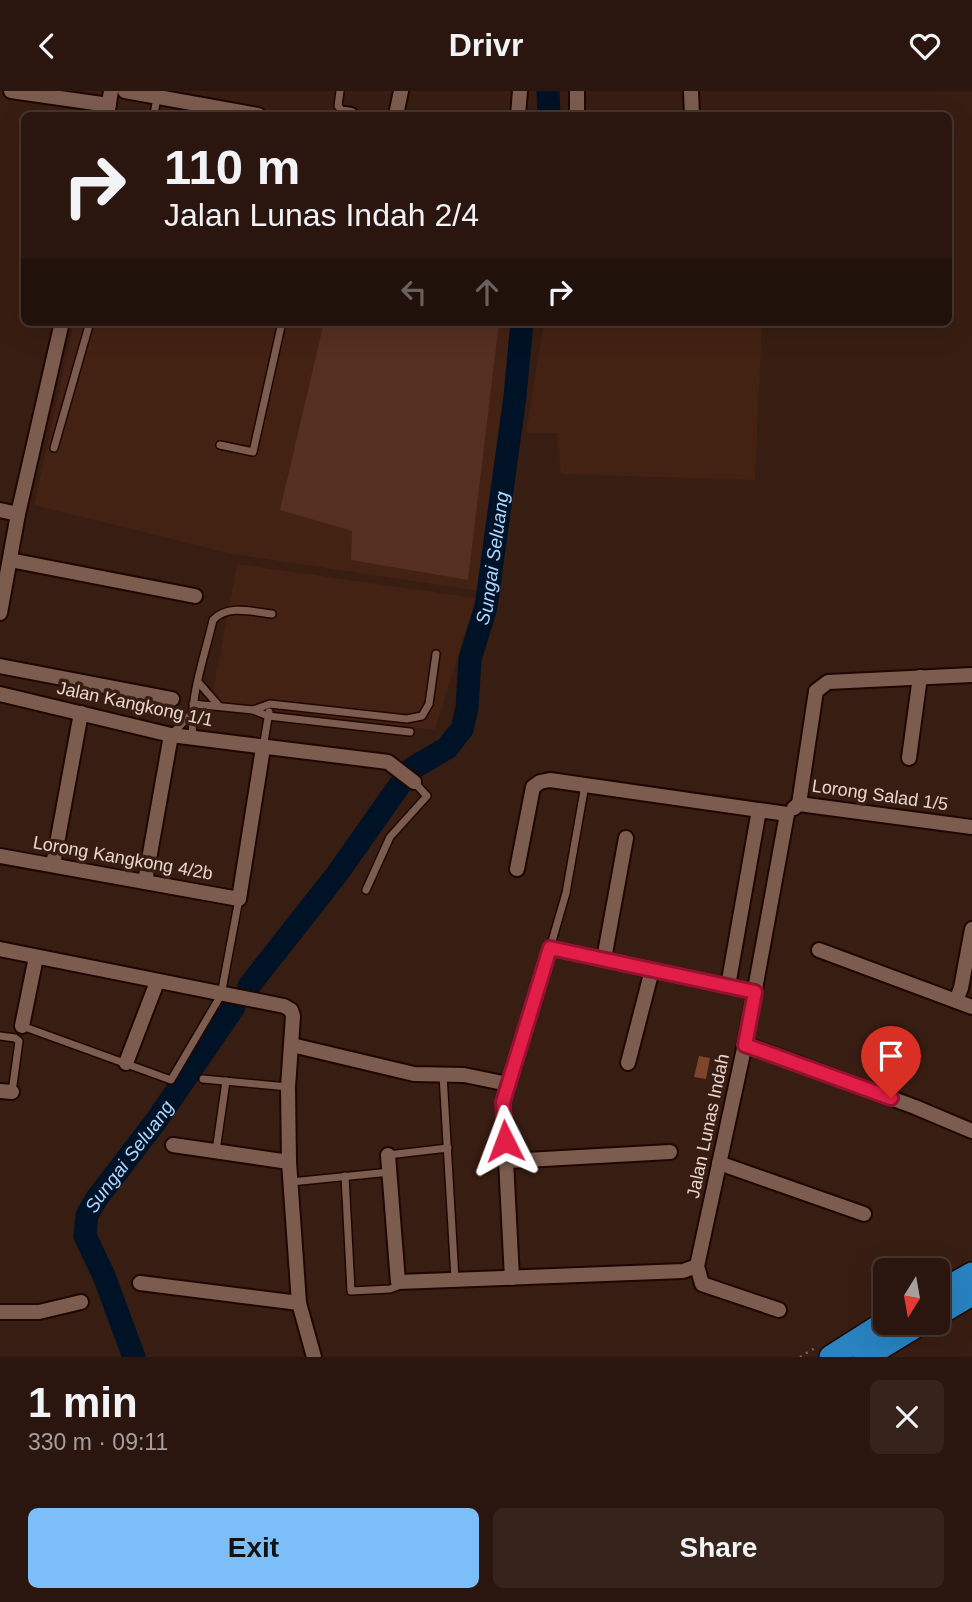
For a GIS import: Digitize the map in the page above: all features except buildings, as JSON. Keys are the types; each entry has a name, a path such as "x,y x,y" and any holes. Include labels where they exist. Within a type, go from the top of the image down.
{"highway":[{"path":"950,1286 972,1274"},
{"path":"950,1307 972,1294"},
{"path":"831,1357 873,1330"},
{"path":"864,1357 901,1335"}],"street":[{"path":"11,91 109,104"},
{"path":"125,91 201,110 224,112"},
{"path":"397,112 401,91"},
{"path":"518,112 520,91"},
{"path":"577,91 577,112"},
{"path":"691,91 692,112"},
{"path":"0,613 18,514 61,326"},
{"path":"0,510 18,514"},
{"path":"10,560 194,596"},
{"path":"0,666 173,699"},
{"path":"909,758 920,677 972,675"},
{"name":"Jalan Lunas Indah","path":"697,1266 745,1045 816,691 828,682 920,677"},
{"name":"Jalan Kangkong 1/1","path":"0,694 193,738 388,762 414,782"},
{"path":"53,865 81,713"},
{"path":"145,881 171,734"},
{"path":"239,899 263,748"},
{"name":"Lorong Salad 1/5","path":"517,869 533,787 550,780 759,810 793,809 972,827"},
{"path":"728,986 759,810"},
{"path":"604,960 626,838"},
{"name":"Lorong Kangkong 4/2b","path":"0,856 239,899"},
{"path":"956,1001 972,929"},
{"path":"512,1278 503,1102 550,948 755,992"},
{"path":"0,949 284,1006 290,1010 293,1016 288,1087 290,1182 299,1303 314,1357"},
{"path":"820,950 972,1007"},
{"path":"22,1025 36,957"},
{"path":"628,1063 652,970"},
{"path":"126,1063 157,982"},
{"path":"292,1045 414,1074 464,1076 508,1084"},
{"path":"745,1045 915,1107 972,1131"},
{"path":"173,1145 289,1162"},
{"path":"506,1161 670,1152"},
{"path":"388,1155 398,1282 683,1271 697,1266 702,1284 779,1310"},
{"path":"719,1163 864,1214"},
{"path":"140,1283 299,1303"},
{"path":"0,1312 40,1312 81,1302"}],"lane":[{"path":"340,91 338,106 345,112"},
{"path":"154,112 156,97"},
{"path":"54,448 89,326"},
{"path":"220,445 253,452 281,326"},
{"path":"193,738 191,714 195,686 199,683 213,619 228,610 272,614"},
{"path":"253,711 270,704 407,719 422,716 429,705 436,654"},
{"path":"199,683 219,707"},
{"path":"192,704 253,711 268,716 410,731"},
{"path":"263,748 270,704"},
{"path":"171,734 191,714"},
{"path":"366,890 390,837 427,796 414,782"},
{"path":"550,948 566,894 585,785"},
{"path":"22,1025 171,1080 226,996 239,899"},
{"path":"0,1036 19,1041 6,1092"},
{"path":"443,1075 455,1280"},
{"path":"203,1079 288,1087"},
{"path":"216,1151 226,1081"},
{"path":"388,1155 447,1148"},
{"path":"290,1182 390,1172"},
{"path":"345,1177 351,1291 390,1289 398,1286 398,1282"}],"shaded area":[{"path":"73,326 513,326 480,591 232,554 34,505"},
{"path":"323,326 499,326 468,580 351,560 352,531 280,510"},
{"path":"543,326 762,326 755,480 561,474 557,433 526,433"},
{"path":"237,564 476,598 435,730 211,702"}],"waterway":[{"name":"Sungai Seluang","path":"548,91 549,112"},
{"name":"Sungai Seluang","path":"413,768 447,748 462,729 467,708 470,659 486,607 515,396 522,326"},
{"name":"Sungai Seluang","path":"249,986 337,874 399,786"},
{"name":"Sungai Seluang","path":"134,1357 104,1276 85,1236 87,1215 234,1007"}],"route":[{"path":"505,1141 503,1102 550,948 755,992 745,1045 891,1098"}]}
